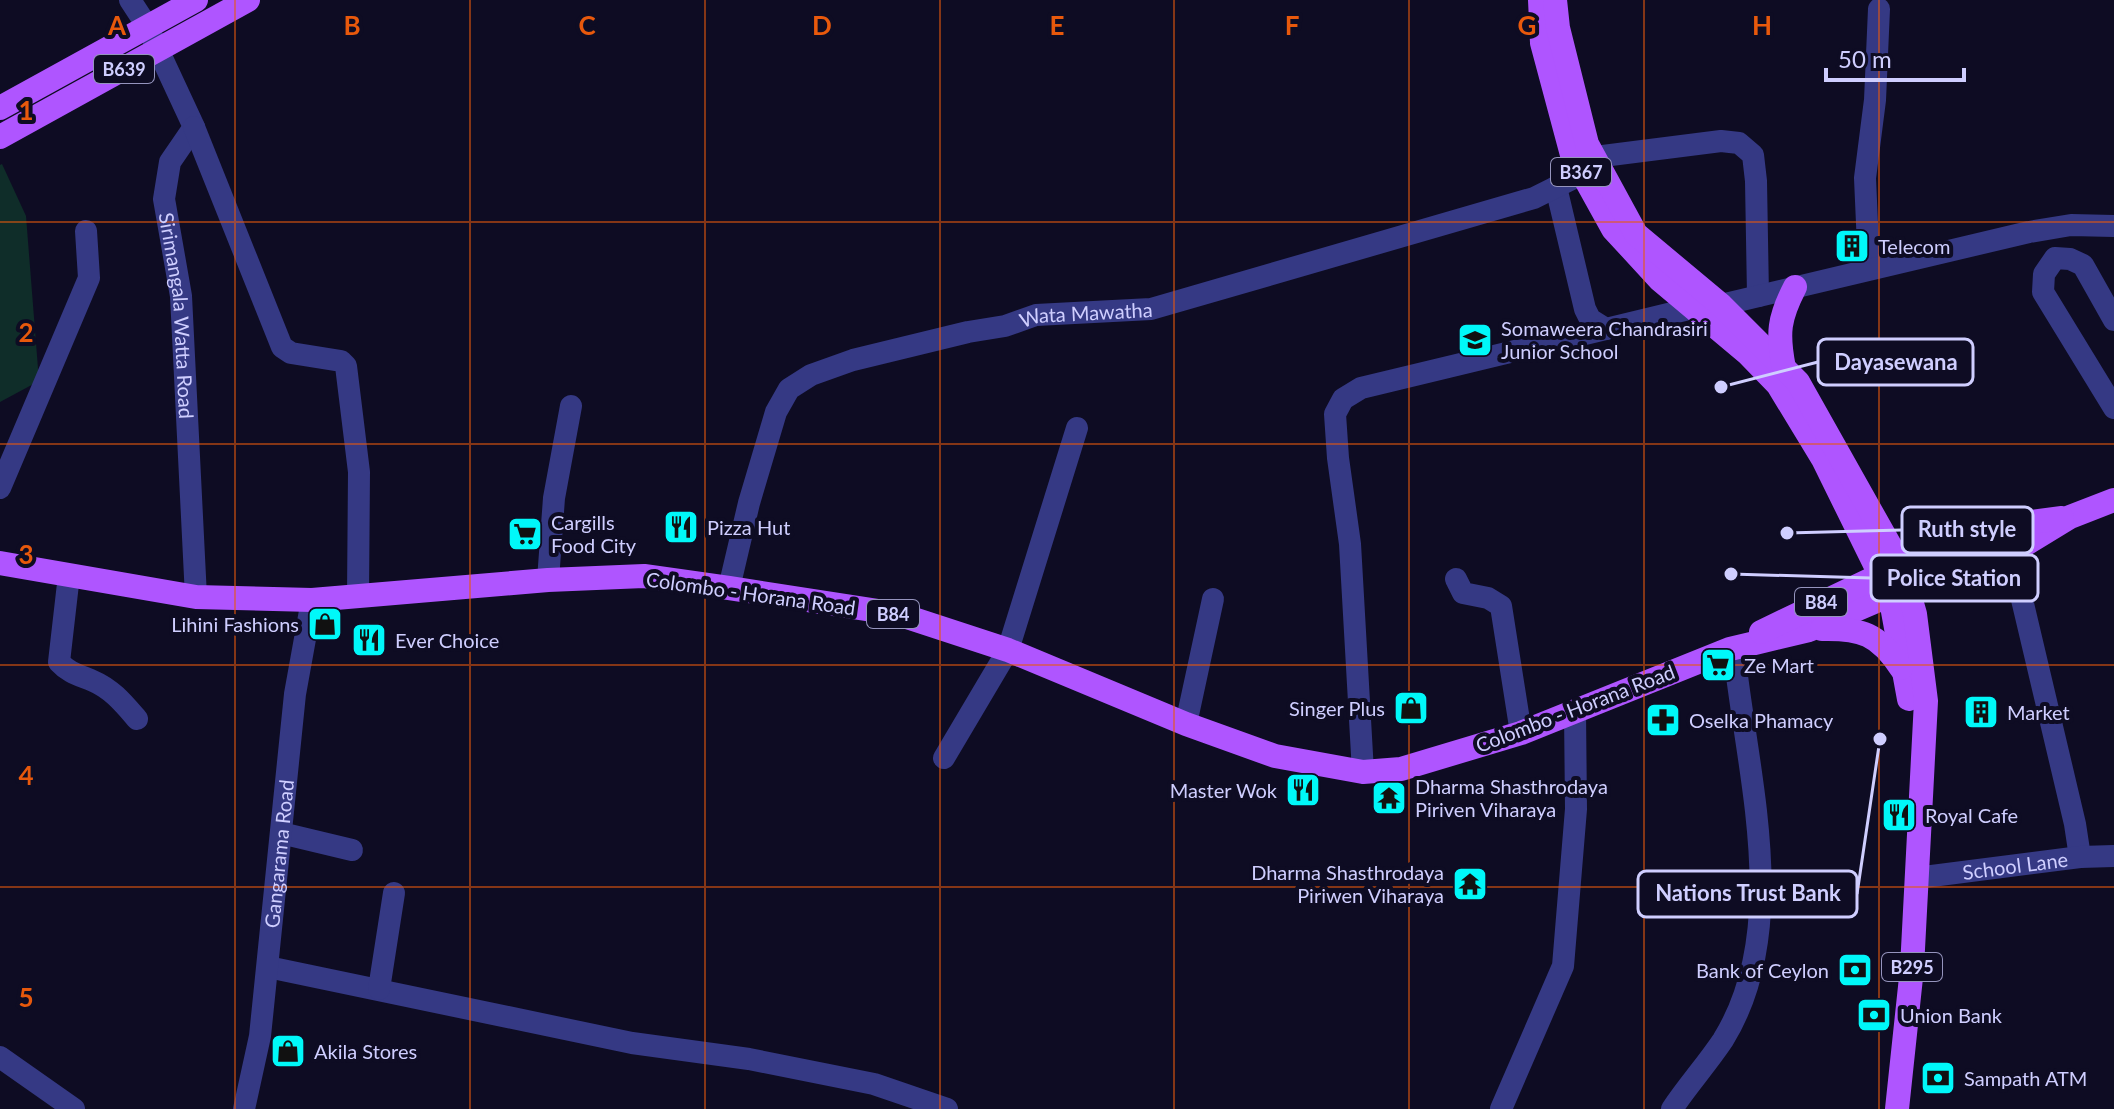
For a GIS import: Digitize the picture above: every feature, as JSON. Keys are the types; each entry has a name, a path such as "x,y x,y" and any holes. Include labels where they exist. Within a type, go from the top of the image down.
{"main road":[{"name":"B639","path":"0,108 196,0"},
{"name":"B639","path":"0,137 248,0"},
{"name":"B367","path":"1540,0 1542,43 1572,155 1588,166 1636,234 1721,305 1798,382 1830,435 1895,580"},
{"name":"B367","path":"1555,0 1558,28 1587,144 1588,166 1613,229 1660,280 1747,353 1778,385 1895,580"},
{"path":"1784,368 1779,331 1782,313 1795,287"},
{"name":"B84","path":"1736,647 1768,627 1895,580 2011,553 2070,517 2114,500"},
{"name":"B84","path":"1736,647 1809,630 1895,580 2007,525 2070,517"},
{"name":"Colombo - Horana Road","path":"0,563 196,597 312,600 548,580 644,576 729,588 898,614 1008,650 1186,724 1275,756 1363,772 1401,769 1521,733 1736,647"},
{"name":"B295","path":"1895,580 1916,759 1920,825"},
{"name":"B295","path":"1895,580 1915,614 1926,701 1912,968 1897,1109"},
{"path":"1809,630 1848,628 1870,635 1888,648 1906,676"}],"street":[{"path":"130,0 147,26 194,127 282,347 291,353 341,361 346,366 359,472 358,596"},
{"path":"1869,269 1865,178 1875,100 1879,9"},
{"name":"Sirimangala Watta Road","path":"194,127 170,162 164,199 181,296 196,597"},
{"name":"Wata Mawatha","path":"729,588 749,503 776,412 789,389 811,375 853,360 1005,326 1036,315 1151,309 1534,198 1588,166 1721,141 1739,143 1753,155 1758,296"},
{"path":"1556,187 1585,309 1590,319 1606,329"},
{"path":"1363,772 1350,544 1335,414 1343,399 1361,388 1693,308 1721,305 2029,232 2071,225 2114,226"},
{"path":"0,488 89,278 86,231"},
{"path":"2114,320 2083,265 2070,259 2055,258 2044,274 2043,292 2114,408"},
{"path":"548,580 554,498 571,406"},
{"path":"944,758 1008,650 1077,428"},
{"path":"2011,553 2075,824 2080,857"},
{"path":"69,575 59,662 67,671 95,681 119,697 137,719"},
{"path":"1456,579 1463,593 1488,598 1501,606 1521,733"},
{"path":"1186,724 1213,599"},
{"name":"Gangarama Road","path":"244,1109 260,1036 295,694 312,600"},
{"path":"1672,1109 1723,1039 1740,1002 1751,968 1761,910 1760,844 1736,668 1736,647"},
{"path":"1501,1109 1563,966 1576,809 1575,711"},
{"path":"281,833 352,850"},
{"name":"School Lane","path":"1916,878 2080,857 2114,856"},
{"path":"379,989 394,893"},
{"path":"268,967 632,1043 749,1059 874,1084 947,1109"},
{"path":"0,1057 74,1109"}],"green space":[{"path":"0,165 26,216 39,381 0,402"}],"place":[{"name":"Telecom","path":"1852,246"},
{"name":"Somaweera Chandrasiri Junior School","path":"1475,340"},
{"name":"Dayasewana","path":"1721,387"},
{"name":"Pizza Hut","path":"681,527"},
{"name":"Ruth style","path":"1787,533"},
{"name":"Cargills Food City","path":"525,534"},
{"name":"Police Station","path":"1731,574"},
{"name":"Lihini Fashions","path":"325,624"},
{"name":"Ever Choice","path":"369,640"},
{"name":"Ze Mart","path":"1718,665"},
{"name":"Singer Plus","path":"1411,708"},
{"name":"Market","path":"1981,712"},
{"name":"Oselka Phamacy","path":"1663,720"},
{"name":"Nations Trust Bank","path":"1880,739"},
{"name":"Master Wok","path":"1303,790"},
{"name":"Dharma Shasthrodaya Piriven Viharaya","path":"1389,798"},
{"name":"Royal Cafe","path":"1899,815"},
{"name":"Dharma Shasthrodaya Piriwen Viharaya","path":"1470,884"},
{"name":"Bank of Ceylon","path":"1855,970"},
{"name":"Union Bank","path":"1874,1015"},
{"name":"Akila Stores","path":"288,1051"},
{"name":"Sampath ATM","path":"1938,1078"}]}
